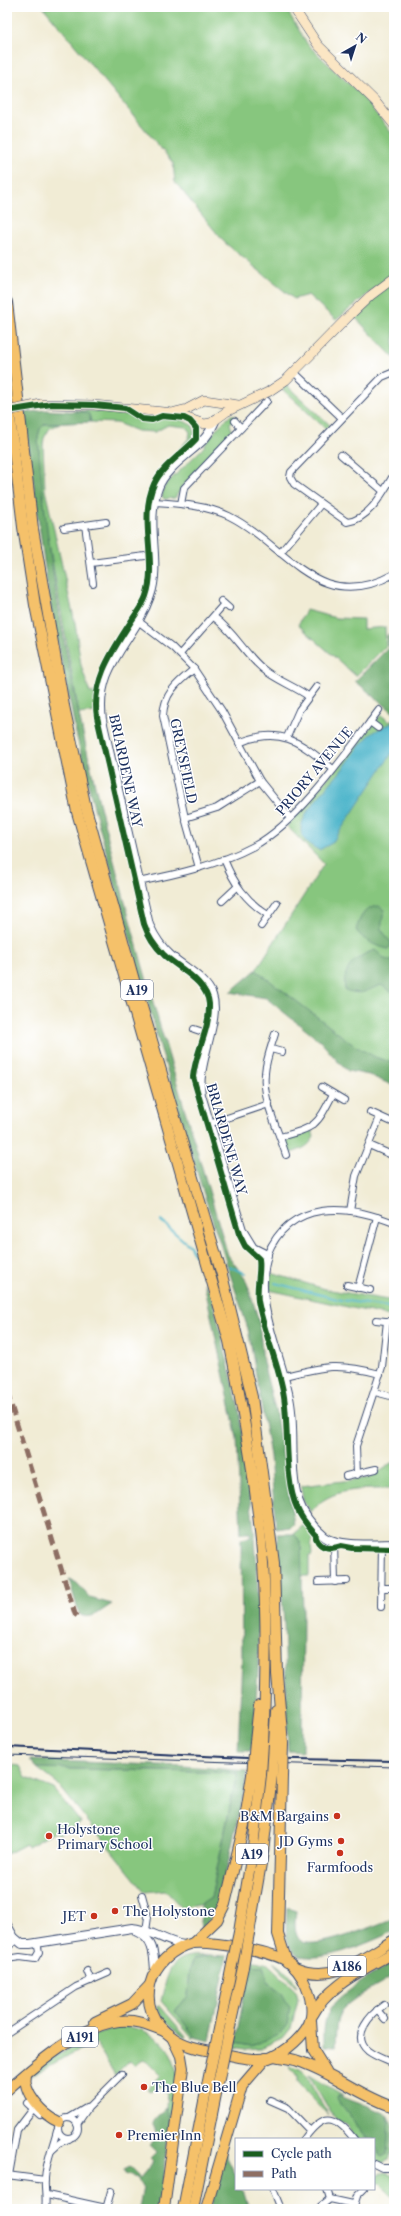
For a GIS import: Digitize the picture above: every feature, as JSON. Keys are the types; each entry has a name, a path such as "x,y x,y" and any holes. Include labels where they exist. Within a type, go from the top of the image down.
{"main road":[{"path":"293,7 318,45 375,101 394,124"},
{"path":"7,411 41,404 87,404 173,413 208,424 238,405 268,392 294,372 370,296 394,278"},
{"name":"A19","path":"7,302 33,529 62,690 86,808 134,980 222,1275 252,1397 274,1563 278,1674 269,1743 257,1775 253,1847 239,1932 182,2209"},
{"name":"A19","path":"7,392 23,528 35,605 77,812 229,1341 254,1476 263,1564 269,1743 277,1775 249,1933 193,2209"},
{"path":"173,413 198,404 204,400 238,405"},
{"path":"211,401 217,407 216,419"},
{"path":"198,404 194,413 199,421"},
{"path":"164,2209 183,2068 181,2056 150,2010 149,1986 155,1971 170,1954 188,1944 217,1920 225,1904 257,1775"},
{"path":"277,1775 278,1934 291,1965 308,1992 313,2050 328,2074"},
{"name":"A186","path":"291,1965 312,1974 328,1974 342,1969 394,1940"},
{"path":"188,1944 210,1943 277,1956 291,1965"},
{"name":"A186","path":"311,2018 321,2002 334,1988 394,1952"},
{"name":"A191","path":"7,2083 53,2045 92,2023 123,2009 135,2001 149,1986"},
{"path":"206,2209 242,2086 270,2057 293,2043 304,2030 311,2018"},
{"name":"A191","path":"7,2090 53,2052 108,2023 130,2021 168,2035"},
{"path":"168,2035 196,2047 244,2058 270,2057 296,2060 328,2074 359,2092 394,2107"},
{"path":"26,2074 25,2079 29,2093 47,2115 62,2123"}],"street":[{"path":"294,372 342,418"},
{"path":"394,372 382,377 291,472 290,477 294,484 342,520 354,522 367,512 384,491 394,474"},
{"path":"181,504 184,488 267,401"},
{"name":"BRIARDENE WAY","path":"216,419 207,434 161,482 155,502 152,589 138,621 107,671 100,703 102,720 147,920 155,937 165,950 204,983 211,992 214,1006 202,1062 199,1084 209,1124 245,1236 253,1248 267,1255"},
{"path":"199,421 201,435 199,443"},
{"path":"235,421 241,428"},
{"path":"341,455 384,491"},
{"path":"155,502 208,508 228,515 248,528 308,575 336,586 355,587 368,585 394,574"},
{"path":"280,553 321,504"},
{"path":"64,528 106,522"},
{"path":"85,525 93,583"},
{"path":"90,563 153,555"},
{"path":"180,654 225,604"},
{"path":"214,617 228,628 263,669 292,685 308,696"},
{"path":"138,621 180,654 194,669 216,701 260,781 290,818"},
{"name":"GREYSFIELD","path":"194,669 170,691 163,708 165,728 185,818 199,868"},
{"path":"287,737 294,718 308,696 317,686"},
{"name":"PRIORY AVENUE","path":"138,882 199,868 255,845 290,818 333,769 379,710"},
{"name":"PRIORY AVENUE","path":"370,722 378,728"},
{"path":"239,743 257,736 287,737 300,743 333,769"},
{"path":"185,818 218,808 260,781"},
{"path":"224,859 237,887 248,900 268,915"},
{"path":"222,901 237,887"},
{"path":"261,926 277,903"},
{"path":"194,1029 209,1034"},
{"path":"274,1034 264,1081 269,1104 286,1155"},
{"path":"271,1049 282,1052"},
{"path":"322,1087 344,1100"},
{"path":"280,1137 314,1125 321,1118 333,1094"},
{"name":"BRIARDENE WAY","path":"209,1124 269,1104"},
{"path":"370,1112 392,1122"},
{"path":"350,1211 356,1176 380,1117"},
{"path":"369,1145 394,1156"},
{"path":"394,1223 377,1217 350,1211 328,1209 302,1217 280,1233 267,1255 262,1277 263,1300 285,1376 292,1419 295,1480 298,1499 308,1518 325,1536 334,1541 394,1544"},
{"path":"358,1288 377,1217"},
{"path":"347,1285 370,1290"},
{"path":"376,1320 394,1322"},
{"path":"357,1475 355,1460 357,1442 375,1392 384,1358 387,1321"},
{"path":"285,1376 332,1366 355,1367 380,1374"},
{"path":"375,1392 394,1398"},
{"path":"346,1476 357,1475 376,1469"},
{"path":"334,1541 335,1582"},
{"path":"380,1607 382,1544"},
{"path":"318,1582 347,1581"},
{"path":"381,1588 394,1588"},
{"path":"142,1895 148,1917 146,1931"},
{"path":"7,1923 16,1939 25,1944 132,1928 146,1931 166,1941 188,1944"},
{"path":"120,1929 136,1932 148,1940 153,1947 155,1971"},
{"path":"7,1946 16,1939"},
{"path":"7,1959 20,1957 35,1959 39,1952 37,1942"},
{"path":"86,1971 91,1981"},
{"path":"7,2033 42,2008 76,1987 108,1974"},
{"path":"384,2005 377,2010 363,2029 362,2041 368,2050 394,2064"},
{"path":"377,2010 385,2019"},
{"path":"51,2151 61,2142 69,2139 77,2133 77,2124 88,2108 122,2074"},
{"path":"270,2100 288,2108 310,2131"},
{"path":"27,2103 40,2115"},
{"path":"45,2209 47,2195 45,2180 47,2161 62,2123 88,2108"},
{"path":"33,2109 17,2130 10,2146 8,2175 45,2180"},
{"path":"305,2138 319,2122 333,2120 341,2124 353,2138"},
{"path":"62,2123 77,2124"},
{"path":"62,2123 60,2136 69,2139"},
{"path":"376,2166 394,2168"},
{"path":"273,2190 281,2209"},
{"path":"327,2190 330,2199"},
{"path":"330,2199 353,2207 357,2196 363,2190"},
{"path":"47,2195 106,2209 111,2191"},
{"path":"321,2206 330,2199"}],"green space":[{"path":"43,7 285,7 308,45 361,95 394,136 394,273 336,320 308,295 294,299 224,242 175,182 173,163"},
{"path":"394,282 394,358 354,316 373,297"},
{"path":"286,385 330,425 326,429 282,389"},
{"path":"45,410 84,412 89,414 91,422 45,424 40,429 38,437 49,541 65,645 86,748 111,850 168,1054 228,1255 246,1280 259,1321 263,1362 276,1414 294,1524 291,1527 276,1529 270,1456 248,1329 200,1182 159,1043 93,804 76,733 49,598 24,413"},
{"path":"74,410 125,413 139,421 152,422 163,418 180,419 193,426 195,433 191,441 160,473 189,438 190,432 186,427 168,425 155,432 137,431 117,423 91,422 89,414"},
{"path":"231,415 235,415 236,418 230,423 232,431 230,436 182,487 175,498 164,499 162,496 165,485 202,449 218,427"},
{"path":"45,424 60,424 50,428 44,438 45,490 75,623 81,665 90,693 95,692 95,712 79,714 43,509 38,437 40,429"},
{"path":"306,610 336,618 363,619 363,629 385,627 386,646 356,676 298,625"},
{"path":"394,628 394,713 355,681 389,647 387,636"},
{"path":"381,715 390,722 394,717 394,1074 296,1006 256,970 324,864 287,826"},
{"path":"379,906 384,910 381,929 392,944 388,949 370,942 362,937 356,930 363,914 370,908"},
{"path":"375,950 385,959 394,962 394,993 381,985 360,993 345,990 345,976 351,964 362,956"},
{"path":"256,970 355,1046 375,1057 394,1063 394,1086 369,1075 348,1071 321,1042 266,998 230,992"},
{"path":"312,1130 314,1137 309,1144 300,1150 288,1154 287,1144 285,1142 287,1138 303,1135 305,1132"},
{"path":"271,1273 325,1289 394,1301 394,1317 269,1290"},
{"path":"204,1283 211,1292 240,1413 255,1537 259,1611 258,1671 253,1743 250,1751 238,1751 242,1658 241,1539 251,1537 250,1533 241,1533 237,1438"},
{"path":"391,1463 394,1463 394,1488 392,1489 348,1491 337,1494 318,1504 311,1512 303,1500 301,1486 369,1478"},
{"path":"304,1525 315,1536 311,1543 312,1555 309,1556 309,1576 301,1576 301,1541 293,1534"},
{"path":"277,1534 293,1534 301,1541 303,1612 302,1752 288,1751 284,1623"},
{"path":"69,1579 77,1583 90,1598 112,1604 92,1616 87,1617 79,1614"},
{"path":"30,1760 183,1766 248,1771 220,1900 215,1914 201,1928 200,1905 211,1898 237,1773 37,1768"},
{"path":"7,1764 20,1766 26,1778 54,1789 81,1823 59,1834 55,1832 28,1847 26,1844 7,1854"},
{"path":"37,1768 237,1773 211,1898 203,1904 182,1908 165,1890 145,1892 57,1783"},
{"path":"287,1908 296,1911 295,1927 298,1938 301,1941 309,1943 333,1940 347,1936 394,1918 394,1931 358,1947 327,1956 300,1956 292,1950 287,1941"},
{"path":"209,1955 194,1959 190,1968 188,1996 175,2011 195,2037 193,2038 161,2001 170,1970 178,1961 187,1957"},
{"path":"209,1955 227,1956 210,2041 195,2037 175,2011 188,1996 190,1968 194,1959"},
{"path":"251,1960 268,1964 296,1991 298,1999 291,2028 283,2038 259,2049 246,2050 233,2048 235,2043 252,2046 282,1993 268,1982 263,1966 250,1965"},
{"path":"273,1962 288,1973 297,1986 296,1987"},
{"path":"394,1962 394,1975 357,1998 340,2013 337,2021 335,2047 324,2046 325,2021 331,2008 352,1989 370,1976"},
{"path":"250,1965 263,1966 268,1982 282,1993 290,2008 287,2025 279,2034 252,2046 235,2043"},
{"path":"160,2006 186,2036 185,2037 166,2022 157,2007"},
{"path":"120,2027 130,2027 149,2033 157,2038 170,2052 174,2061 176,2077 170,2121 166,2108 167,2094 159,2085 150,2091 147,2089 160,2075 144,2059 135,2065 130,2060 115,2075 96,2043 70,2054 30,2077 46,2062 58,2054 98,2034"},
{"path":"289,2066 300,2070 306,2075 329,2116 297,2082 297,2077"},
{"path":"309,2075 343,2095 338,2095 340,2104 367,2138 357,2138 346,2125 334,2118"},
{"path":"338,2095 389,2116 387,2154 383,2157 375,2147 375,2138 367,2138 340,2104 337,2098"},
{"path":"166,2108 170,2121 159,2209 139,2209 143,2187 137,2178 124,2174 123,2170 129,2167 140,2178 154,2161 151,2158 156,2153 149,2146 156,2133 152,2123"},
{"path":"389,2116 392,2125 390,2157 384,2164 375,2159 375,2147 383,2157 387,2154"},
{"path":"224,2151 235,2174 235,2190 243,2190 249,2209 210,2209"},
{"path":"381,2173 389,2174 393,2178 394,2198 380,2184 375,2183 378,2175"}],"water":[{"path":"394,723 394,750 332,843 319,850 313,847 301,834 302,823 311,807 363,742 376,731"}],"waterway":[{"path":"161,1221 190,1246 195,1256"},
{"path":"229,1266 246,1274"},
{"path":"275,1283 341,1300 394,1308"}],"tram line":[{"path":"7,1755 394,1767"}],"railway":[{"path":"7,1747 247,1758 394,1761"}],"marked path":[{"path":"7,1392 75,1614 81,1619"}],"cycle path":[{"path":"7,411 51,404 94,405 125,408 142,419 152,420 162,416 184,418 190,421 196,428 196,439 162,471 154,484 148,511 150,569 146,596 142,605 111,654 100,678 97,690 97,717 144,924 152,941 161,952 198,982 204,989 207,996 209,1014 196,1059 193,1077 239,1234 245,1246 259,1259 258,1301 282,1385 285,1410 288,1469 293,1497 300,1515 315,1534 318,1542 324,1547 334,1548 341,1546 352,1548 394,1549"}],"place":[{"name":"B&M Bargains","path":"337,1816"},
{"name":"Holystone Primary School","path":"49,1836"},
{"name":"JD Gyms","path":"341,1841"},
{"name":"Farmfoods","path":"340,1853"},
{"name":"The Holystone","path":"115,1911"},
{"name":"JET","path":"94,1916"},
{"name":"The Blue Bell","path":"144,2087"},
{"name":"Premier Inn","path":"119,2135"}]}
